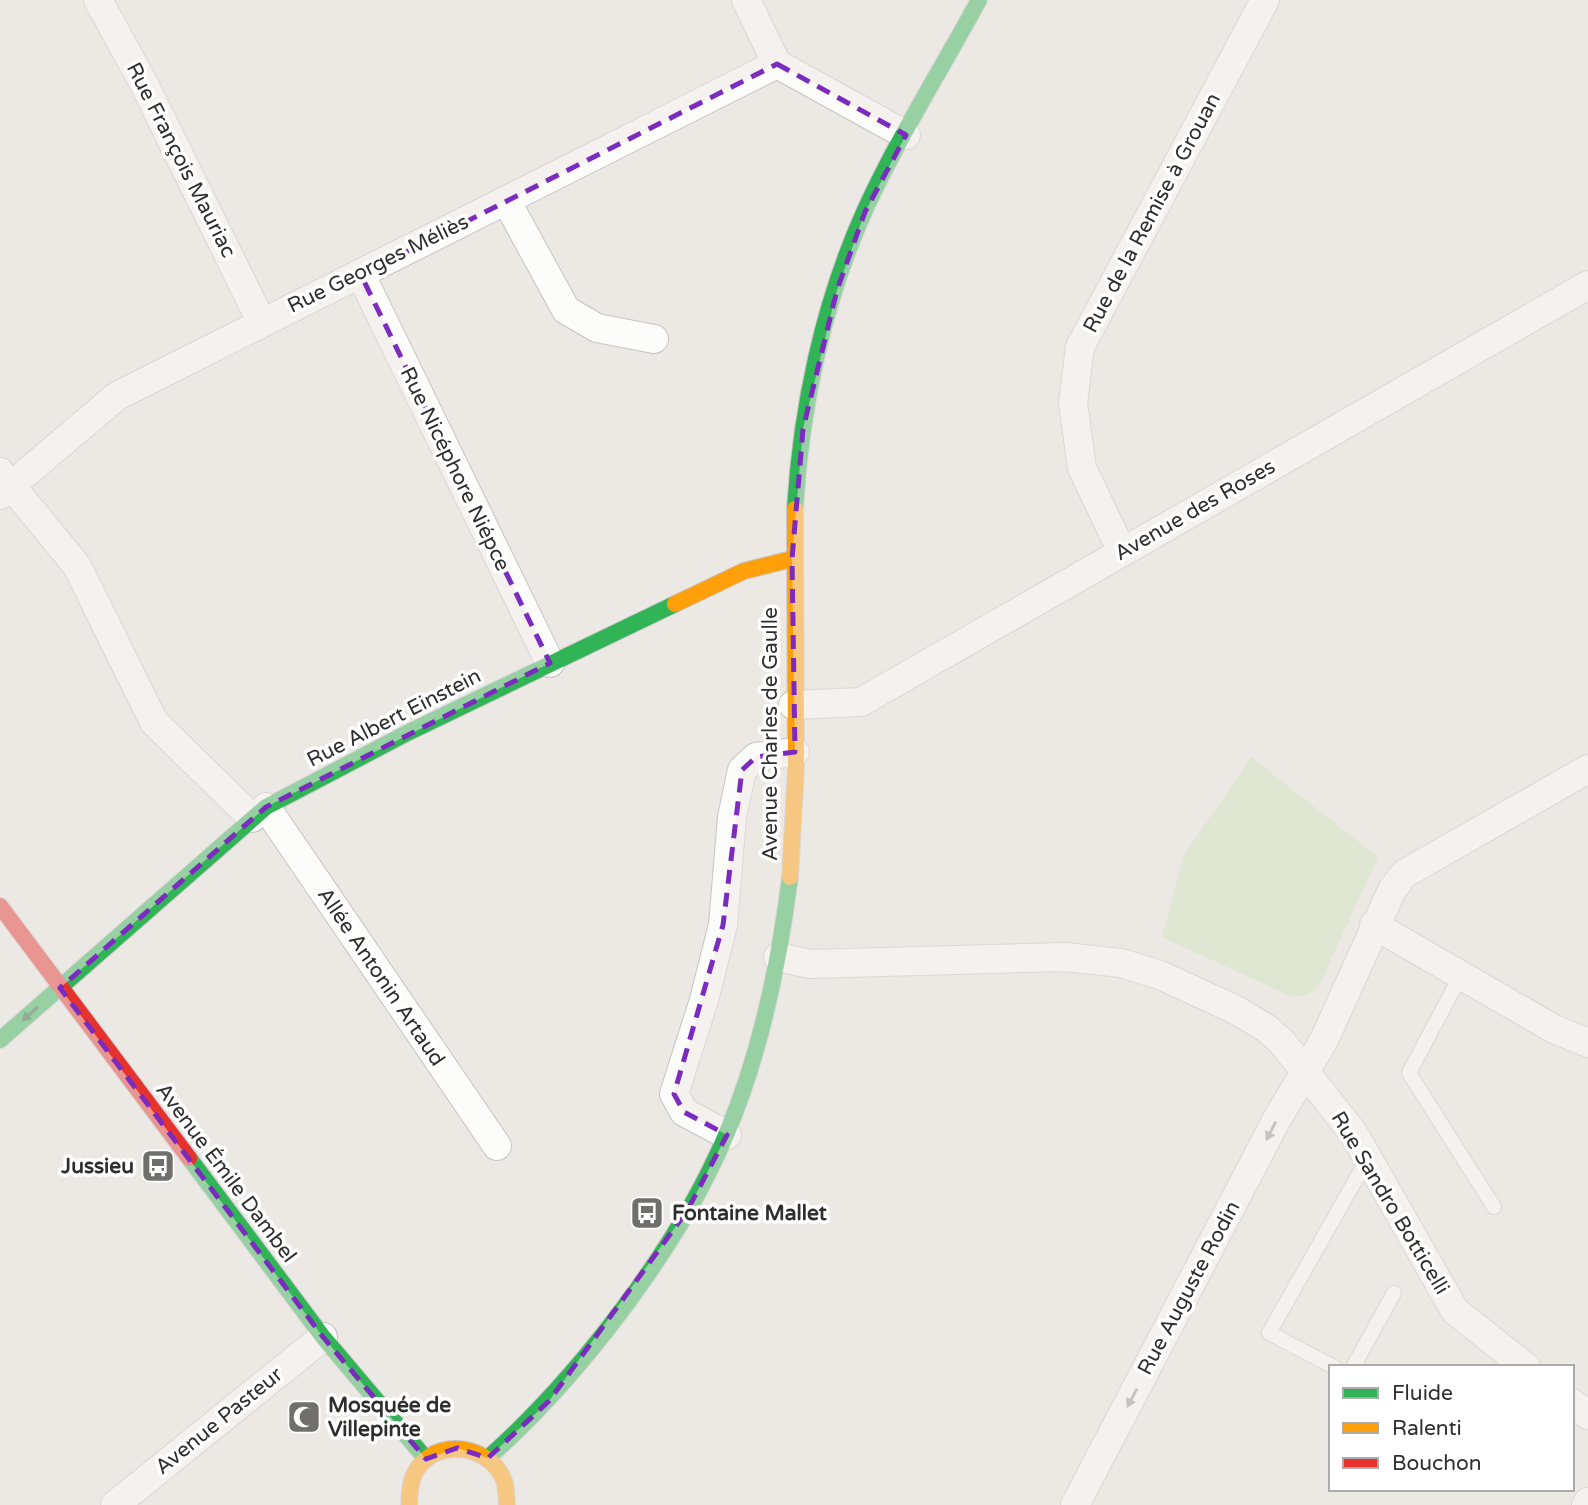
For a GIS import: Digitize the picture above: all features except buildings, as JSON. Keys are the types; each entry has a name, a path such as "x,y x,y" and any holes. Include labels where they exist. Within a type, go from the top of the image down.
{"street":[{"name":"Rue François Mauriac","path":"98,0 143,82 261,321"},
{"path":"746,0 777,64 906,135"},
{"name":"Avenue Charles de Gaulle","path":"488,1458 549,1401 586,1357 687,1211 727,1135 746,1080 778,957 790,877 795,752 792,559 797,475 816,368 837,290 864,212 979,0"},
{"name":"Rue de la Remise à Grouan","path":"1122,552 1082,468 1073,403 1080,346 1265,0"},
{"name":"Rue Georges Méliès","path":"4,484 117,396 261,321 360,275 777,64"},
{"path":"506,200 566,310 597,328 654,339"},
{"name":"Rue Nicéphore Niépce","path":"360,275 550,663"},
{"name":"Avenue des Roses","path":"793,705 861,702 1588,285"},
{"name":"Allée Antonin Artaud","path":"4,484 78,566 154,722 259,813 496,1146"},
{"name":"Rue Albert Einstein","path":"0,1040 259,813 550,663 744,570 792,559"},
{"path":"727,1135 684,1112 674,1094 704,1000 723,925 732,817 742,770 756,757 795,752"},
{"name":"Rue Auguste Rodin","path":"1075,1505 1277,1119 1307,1073 1390,892 1404,874 1588,769"},
{"name":"Avenue Émile Dambel","path":"0,906 323,1338 426,1459"},
{"path":"1374,925 1554,1029 1588,1043"},
{"name":"Rue Sandro Botticelli","path":"778,957 810,964 1065,957 1121,963 1172,980 1266,1028 1307,1073 1354,1134 1454,1311 1523,1365"},
{"name":"Avenue Pasteur","path":"115,1505 323,1338"},
{"path":"409,1505 410,1482 426,1459 446,1449 457,1448 468,1449 488,1458 505,1482 507,1505"}],"lane":[{"path":"1461,975 1409,1073 1494,1207"},
{"path":"1330,1365 1269,1333 1368,1158"},
{"path":"1354,1365 1394,1293"}],"highlighted area":[{"path":"777,64 906,135 865,212 837,290 803,429 792,559 795,752 756,757 742,770 723,925 674,1094 684,1112 727,1135 687,1211 549,1401 488,1458 457,1448 426,1459 323,1337 60,988 266,807 550,663 361,275"}],"green space":[{"path":"1251,757 1378,857 1318,988 1307,995 1292,997 1162,937 1184,855"}],"traffic: fast":[{"path":"795,509 803,433 816,356 850,245 891,157 979,0"},
{"path":"0,1040 266,807 407,733 675,604"},
{"path":"488,1458 557,1389 624,1308 682,1221 706,1178 738,1104 759,1041 774,976 790,877"},
{"path":"189,1158 323,1337 426,1459"}],"traffic: slow":[{"path":"790,877 796,767 795,509"},
{"path":"675,604 744,571 792,559"},
{"path":"409,1505 413,1478 421,1464 431,1456 454,1449 477,1454 497,1468 506,1488 507,1505"}],"traffic: jam":[{"path":"0,906 189,1158"}],"place":[{"name":"Jussieu","path":"158,1166"},
{"name":"Fontaine Mallet","path":"647,1213"},
{"name":"Mosquée de Villepinte","path":"304,1417"}]}
